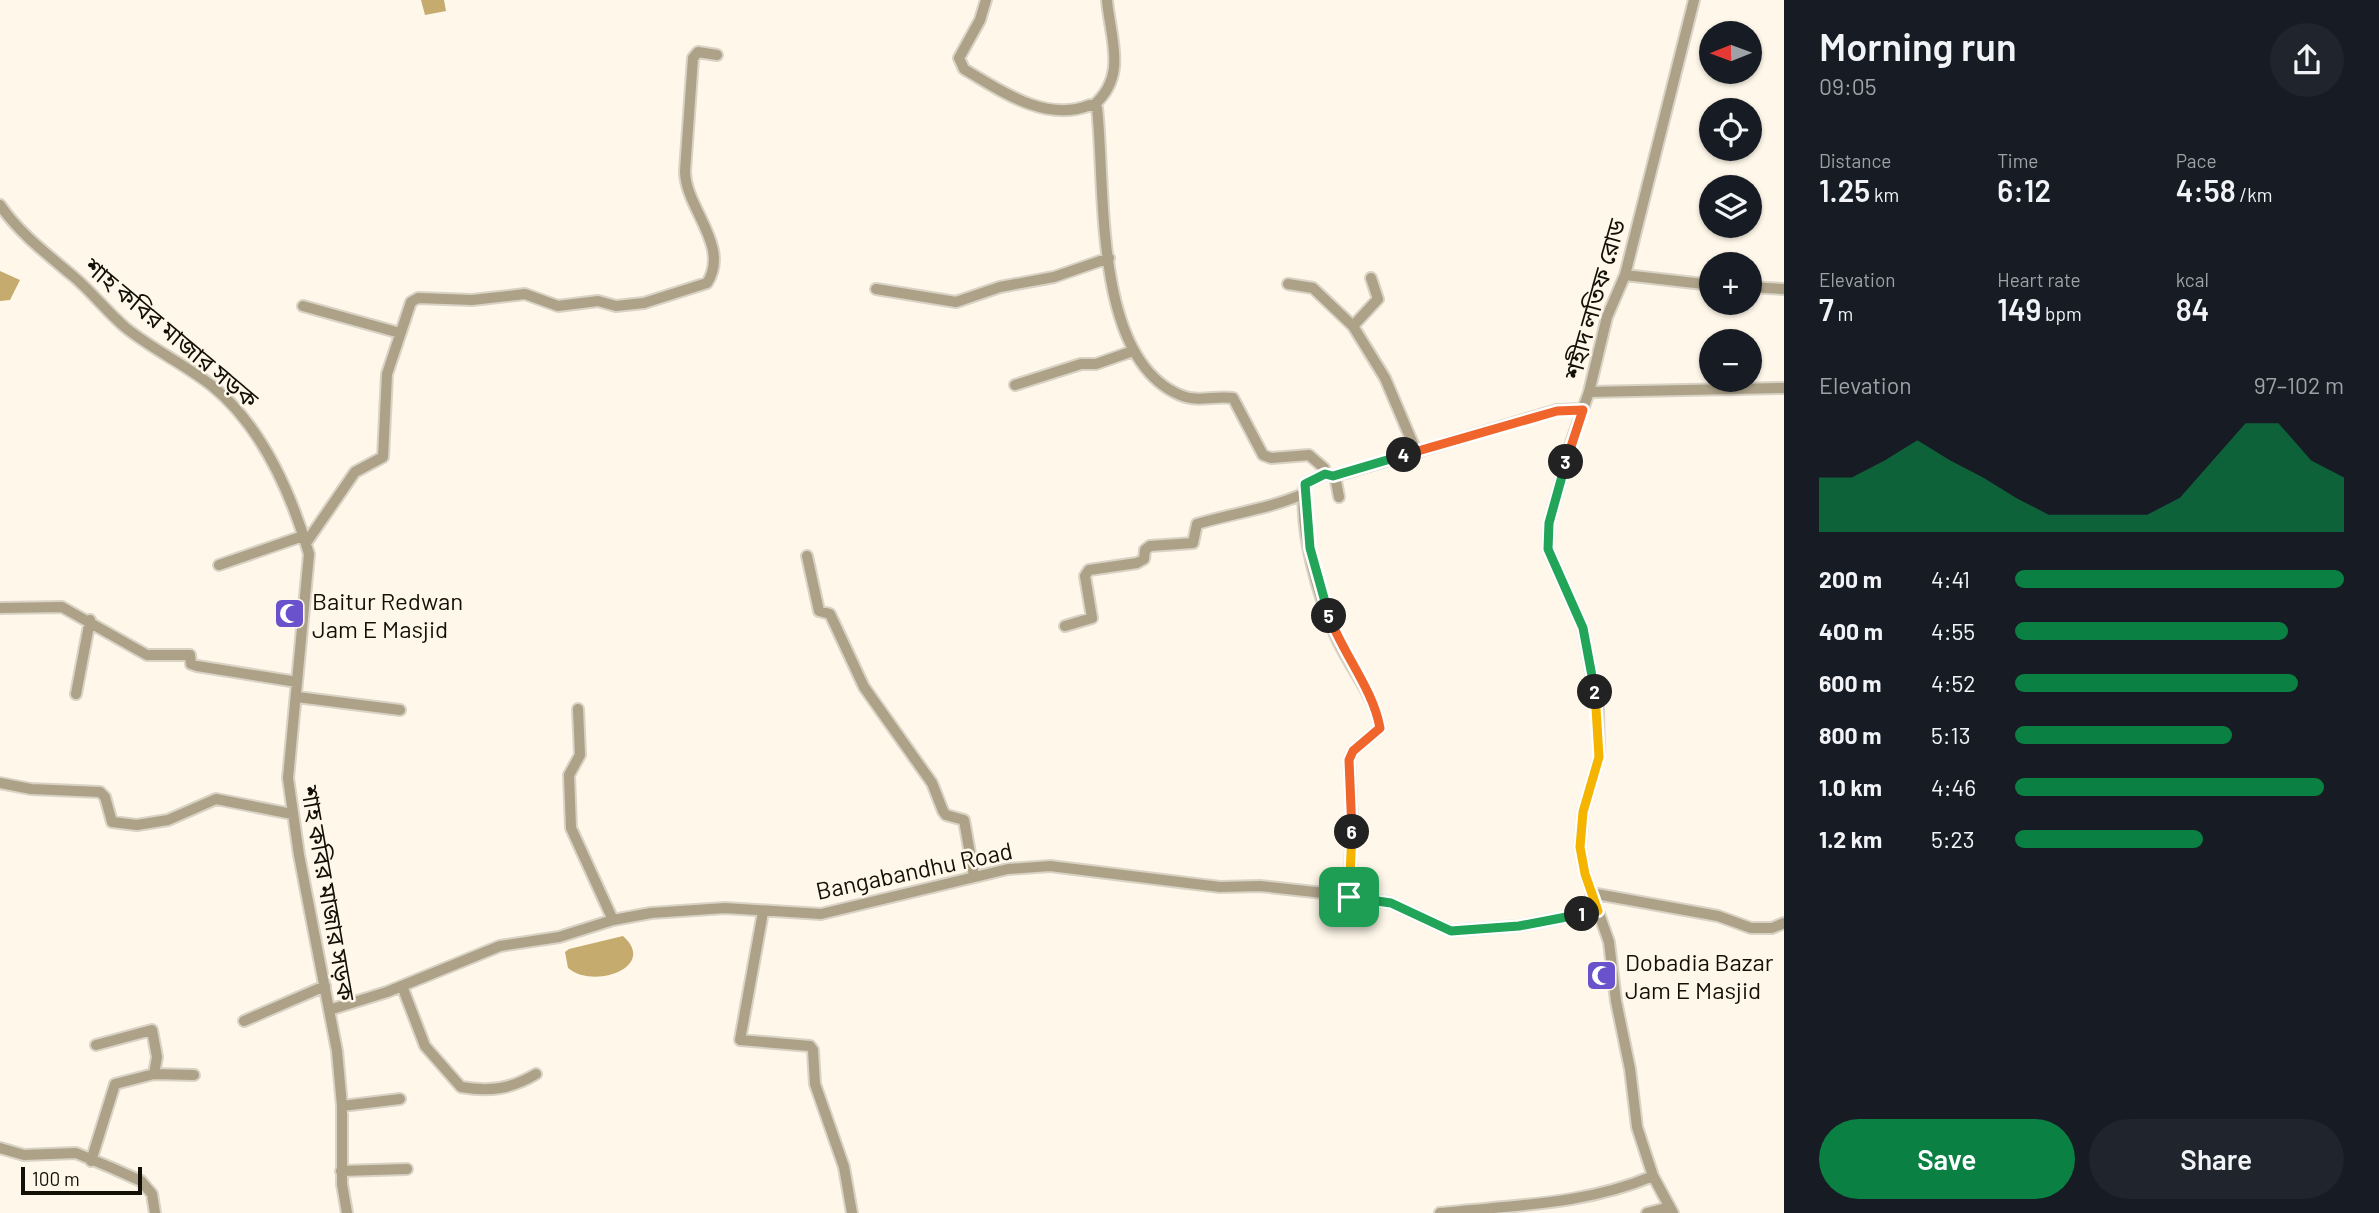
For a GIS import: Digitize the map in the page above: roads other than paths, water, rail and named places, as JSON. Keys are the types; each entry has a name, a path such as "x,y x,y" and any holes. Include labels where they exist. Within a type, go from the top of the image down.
{"street":[{"path":"986,0 980,20 959,58 964,69 1043,108 1067,111 1094,105 1112,84 1114,41 1107,0"},
{"name":"শহীদ লতিফ রোড","path":"1671,1210 1653,1176 1637,1128 1609,942 1591,893 1580,847 1583,812 1599,757 1598,710 1583,628 1548,549 1549,523 1589,392 1607,317 1625,275 1694,0"},
{"path":"219,565 305,540 355,472 383,457 387,374 411,302 418,298 472,300 525,294 558,306 598,301 616,306 643,303 707,284 713,274 710,242 685,184 685,171 693,58 698,52 717,55"},
{"path":"1094,105 1099,125 1102,217 1112,286 1133,351 1155,378 1178,394 1195,400 1233,398 1263,454 1271,458 1309,455 1330,475 1339,497"},
{"name":"শাহ কবির মাজার সড়ক","path":"0,205 48,258 72,275 127,328 212,386 251,425 282,485 305,540 309,554 288,778 292,814 337,1051 342,1106 341,1171 346,1213"},
{"path":"876,289 956,302 1000,287 1054,277 1109,258"},
{"path":"1625,275 1699,284"},
{"path":"1353,327 1378,299 1371,278"},
{"path":"1288,284 1313,288 1353,327 1385,378 1416,451"},
{"path":"1762,288 1784,289"},
{"path":"303,306 400,332"},
{"path":"1015,385 1081,364 1097,364 1133,351"},
{"path":"1589,392 1784,388"},
{"path":"1349,897 1352,823 1349,760 1353,751 1380,728 1378,714 1338,640 1322,598 1310,548 1303,494 1305,484 1557,411 1583,410"},
{"path":"1065,626 1092,618 1084,576 1089,570 1137,563 1144,559 1145,550 1150,546 1193,543 1197,524 1238,511 1275,507 1303,494"},
{"path":"807,556 819,611 830,614 864,687 932,783 946,815 964,820 974,876"},
{"path":"0,608 62,607 90,620 152,657 190,655 191,664 197,666 298,682"},
{"path":"76,694 90,620"},
{"path":"297,697 400,710"},
{"path":"578,709 580,755 569,775 571,828 613,920"},
{"path":"0,783 31,789 100,792 105,796 111,822 138,825 168,820 216,799 292,814"},
{"name":"Bangabandhu Road","path":"329,1010 402,986 500,946 559,937 613,920 686,909 725,908 821,914 1009,869 1051,866 1220,887 1259,886 1349,897 1391,903 1451,931 1519,926 1598,911"},
{"path":"1591,893 1718,916 1751,928 1772,928 1784,923"},
{"path":"763,912 740,1041 810,1046 813,1050 815,1084 844,1167 852,1213"},
{"path":"244,1021 325,986"},
{"path":"402,986 425,1046 461,1087 487,1091 514,1088 536,1074"},
{"path":"96,1045 152,1030 157,1057 154,1074"},
{"path":"91,1161 115,1084 154,1074 194,1075"},
{"path":"342,1106 400,1099"},
{"path":"0,1148 33,1155 76,1153 141,1181 152,1194 155,1213"},
{"path":"341,1171 407,1169"},
{"path":"1440,1213 1568,1202 1615,1191 1653,1176"},
{"path":"1647,1213 1671,1210"}],"place":[{"name":"Baitur Redwan Jam E Masjid","path":"289,614"},
{"name":"Dobadia Bazar Jam E Masjid","path":"1602,975"}]}
